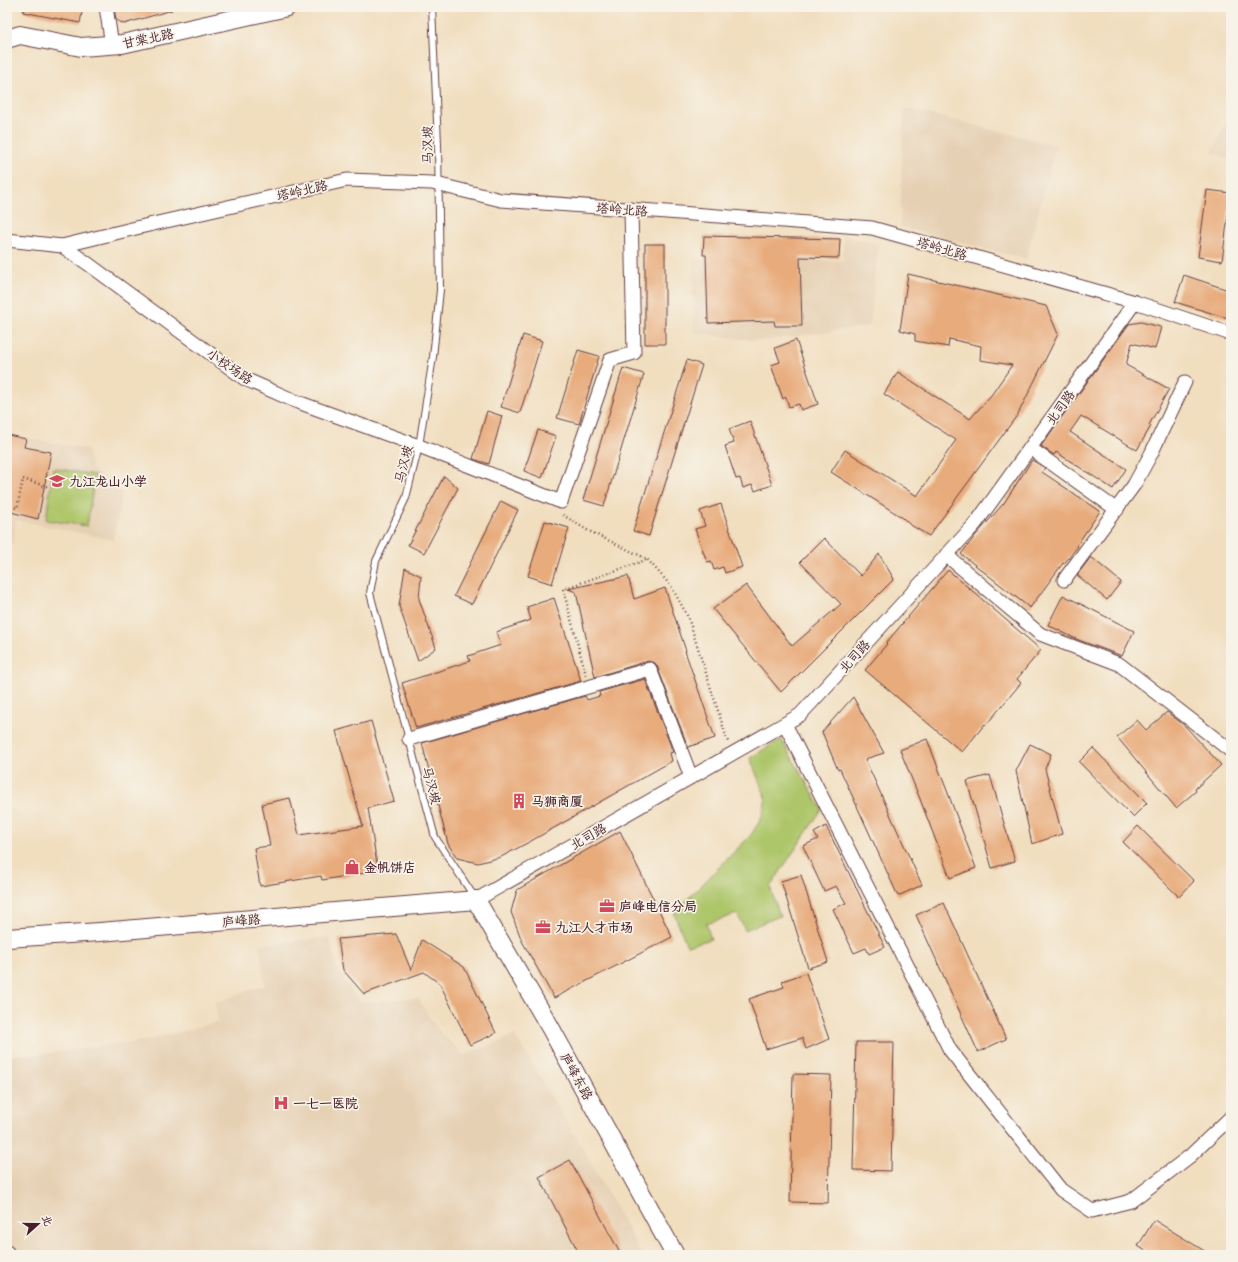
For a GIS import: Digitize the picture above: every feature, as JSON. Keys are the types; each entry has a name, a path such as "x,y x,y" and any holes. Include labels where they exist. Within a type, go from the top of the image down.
{"main road":[{"name":"甘棠北路","path":"11,39 81,47 122,44 287,7"},
{"name":"庐峰路","path":"7,938 108,932 476,900"},
{"name":"庐峰东路","path":"476,900 550,1027 675,1255"}],"street":[{"path":"106,7 112,44"},
{"name":"塔岭北路","path":"7,240 62,246 347,180 432,183 501,200 872,228 1135,302 1231,334"},
{"name":"小校场路","path":"62,246 88,263 245,379 295,401 419,446 561,502 610,360 634,353 631,209"},
{"name":"北司路","path":"476,900 800,716 976,523 1135,302"},
{"path":"1064,580 1134,485 1151,454 1185,382"},
{"path":"1030,448 1117,510"},
{"path":"946,555 1040,634 1119,664 1231,751"},
{"path":"409,739 650,669 691,777"},
{"path":"786,724 950,1050 1061,1190 1092,1211 1131,1201 1190,1156 1231,1117"}],"lane":[{"name":"马汉坡","path":"432,7 438,144 440,290 433,357 419,446 406,498 376,561 370,593 435,837 476,900"}],"path":[{"path":"7,506 18,508 23,480 49,487"},
{"path":"563,515 587,530 646,559 671,586 688,617 731,754"},
{"path":"589,687 563,589 646,559"}],"shaded area":[{"path":"904,108 1056,145 1026,259 900,227"},
{"path":"1231,110 1231,160 1212,153"},
{"path":"843,236 878,244 870,326 761,341 694,333 693,260 789,258 843,261"},
{"name":"九江龙山小学","path":"7,435 87,449 92,469 122,493 113,540 17,520 12,544 7,543"},
{"name":"一七一医院","path":"329,937 337,968 359,1002 418,998 437,1029 464,1055 515,1035 584,1151 642,1255 14,1255 7,1246 7,1055 43,1054 149,1040 218,1022 215,1003 265,985 259,945"}],"green space":[{"path":"53,468 95,475 87,526 46,520"},
{"path":"781,739 822,809 770,887 780,916 745,930 737,914 706,924 711,939 687,946 674,913 751,835 762,817 766,798 750,758"}],"building":[{"path":"24,7 83,7 80,23 23,12"},
{"path":"114,7 171,7 172,10 124,24 116,20"},
{"path":"1207,190 1231,193 1222,261 1198,257"},
{"path":"704,236 840,239 839,258 800,257 802,326 775,326 774,321 708,323 706,255 703,255"},
{"path":"645,244 665,244 665,344 645,344"},
{"path":"908,274 1046,306 1058,334 1018,414 929,536 831,472 845,450 917,496 956,440 884,394 898,372 970,419 992,394 1012,365 980,360 981,346 949,339 948,347 915,341 915,334 900,330"},
{"path":"1184,275 1231,291 1231,319 1175,302"},
{"path":"1141,322 1161,327 1155,349 1132,343 1126,365 1169,389 1149,425 1151,426 1137,450 1081,416 1070,432 1126,469 1113,489 1056,452 1054,455 1041,446 1129,324"},
{"path":"523,335 542,341 520,413 501,407"},
{"path":"796,340 818,404 801,410 799,404 789,407 786,397 783,399 771,365 780,362 775,348"},
{"path":"578,350 599,356 579,424 557,418"},
{"path":"687,360 702,365 649,536 633,531"},
{"path":"623,368 644,374 604,506 583,500"},
{"path":"487,411 502,416 489,464 473,459"},
{"path":"750,421 772,485 755,491 752,485 743,488 740,478 736,479 725,446 734,443 729,429"},
{"path":"538,430 556,436 542,478 524,471"},
{"path":"8,435 26,439 24,447 51,452 38,519 7,511"},
{"path":"1032,460 1045,468 1042,472 1100,511 1077,545 1078,546 1064,564 1063,563 1030,608 961,554 1004,503"},
{"path":"444,476 458,488 424,553 408,545"},
{"path":"501,501 518,510 472,604 454,596"},
{"path":"721,504 742,567 725,573 723,567 714,570 711,561 707,562 695,529 705,526 700,511"},
{"path":"545,521 569,528 552,584 528,576"},
{"path":"824,538 861,576 879,554 894,579 781,692 713,609 746,585 792,646 841,604 800,562"},
{"path":"1091,557 1121,582 1107,600 1077,575"},
{"path":"405,568 421,576 419,599 436,648 418,661 399,606"},
{"path":"948,570 1041,650 1017,679 1021,683 962,752 865,670"},
{"path":"628,576 634,599 665,588 715,738 688,747 655,663 648,661 595,677 576,592 568,589"},
{"path":"1063,595 1134,631 1122,656 1076,639 1048,625"},
{"path":"554,598 581,681 416,728 402,683 470,661 468,656 501,645 496,632 531,620 527,607"},
{"name":"马狮商厦","path":"645,679 673,752 670,753 672,761 501,857 478,863 457,858 448,844 422,743 585,696 587,700 600,696 599,692"},
{"path":"853,697 884,753 865,759 922,885 898,896 840,769 838,770 822,732"},
{"path":"1167,712 1184,725 1221,765 1195,789 1196,791 1176,808 1117,737 1137,720 1146,730"},
{"path":"371,721 394,801 368,808 378,871 322,880 321,876 260,886 254,848 270,846 262,804 290,798 299,835 363,826 336,731"},
{"path":"927,739 976,868 950,878 900,750"},
{"path":"1030,744 1051,754 1045,769 1062,834 1032,844 1016,771"},
{"path":"1093,748 1147,803 1133,817 1079,762"},
{"path":"990,775 1015,861 992,868 967,781"},
{"path":"826,826 885,947 869,954 866,948 854,953 833,909 846,903 836,886 824,891 803,846 818,839 814,833"},
{"path":"1138,826 1194,881 1179,897 1123,842"},
{"name":"庐峰电信分局","path":"620,831 672,937 554,998 522,941 511,912 517,890"},
{"path":"801,875 828,962 808,968 781,881"},
{"path":"944,903 1006,1039 978,1052 916,915"},
{"path":"396,934 411,970 422,940 464,967 496,1033 470,1045 440,984 424,972 364,994 343,970 338,939"},
{"path":"806,973 829,1039 806,1049 802,1038 766,1049 749,999 784,987 782,981"},
{"path":"856,1042 894,1042 891,1171 853,1170"},
{"path":"793,1074 831,1075 828,1203 790,1202"},
{"path":"570,1160 621,1255 580,1255 539,1177"},
{"path":"1154,1220 1211,1255 1152,1255 1138,1246"}],"place":[{"name":"九江龙山小学","path":"57,481"},
{"name":"马狮商厦","path":"519,801"},
{"name":"金帆饼店","path":"352,867"},
{"name":"庐峰电信分局","path":"607,906"},
{"name":"九江人才市场","path":"543,927"},
{"name":"一七一医院","path":"281,1103"}]}
